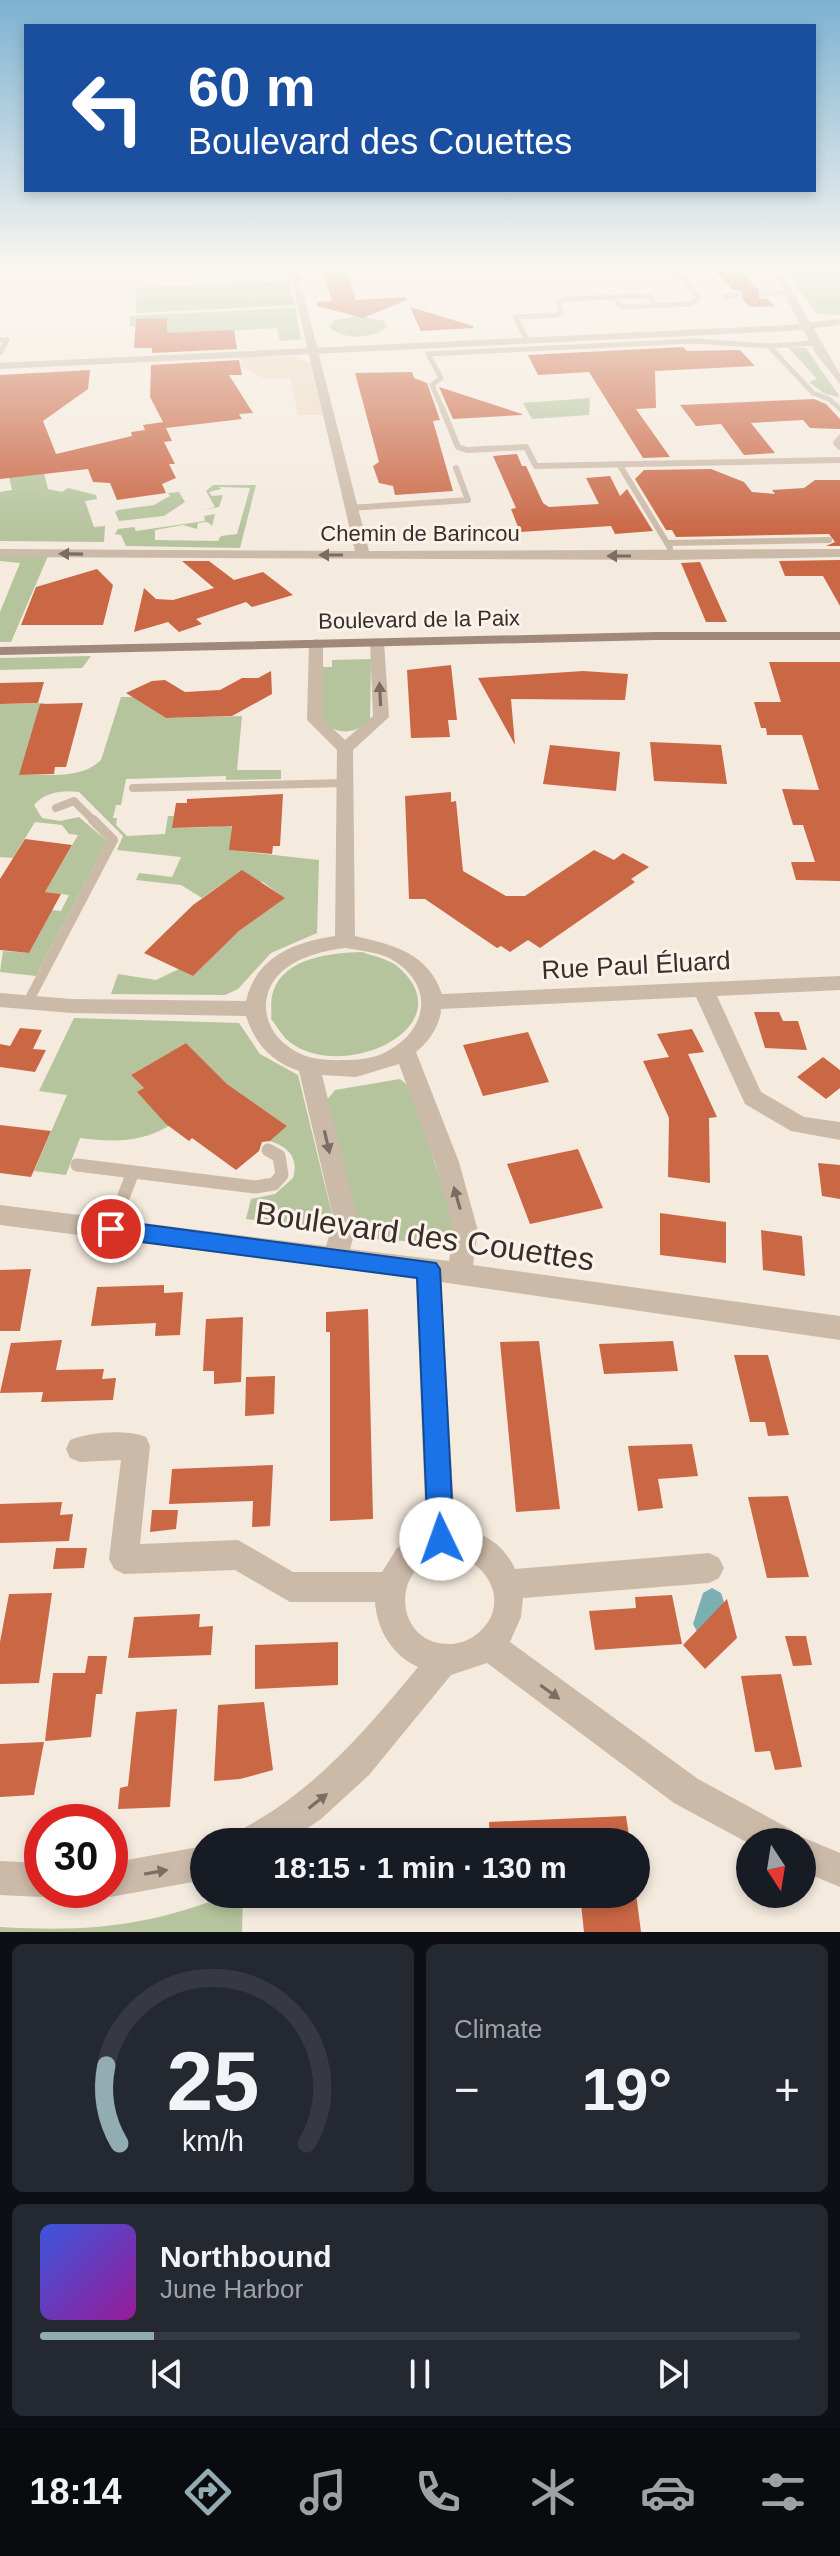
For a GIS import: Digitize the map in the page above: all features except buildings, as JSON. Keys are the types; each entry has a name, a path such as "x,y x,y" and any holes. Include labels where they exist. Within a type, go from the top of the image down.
{"main road":[{"name":"Boulevard de la Paix","path":"0,651 840,636"}],"street":[{"path":"0,366 225,355"},
{"path":"313,355 363,555"},
{"path":"821,355 840,381"},
{"path":"826,363 840,363"},
{"name":"Chemin de Barincou","path":"0,553 363,555 670,550 840,553"},
{"path":"345,749 381,717 377,642"},
{"path":"316,643 315,720 345,749 345,941"},
{"path":"345,941 370,943 395,951 416,964 429,982 434,1002 431,1020 421,1037 384,1063 360,1069 309,1067 286,1057 268,1044 257,1027 253,1009 259,987 273,968 295,953 345,941"},
{"name":"Rue Paul Éluard","path":"434,1002 840,983"},
{"path":"704,991 753,1098 799,1125 840,1131"},
{"path":"0,1000 253,1009"},
{"path":"405,1051 447,1162 466,1231 459,1274"},
{"path":"309,1067 346,1221 335,1258"},
{"name":"Boulevard des Couettes","path":"0,1215 428,1269 840,1328"},
{"path":"428,1269 441,1539"},
{"path":"80,1449 136,1446 124,1559 238,1555 290,1587 391,1587"},
{"path":"441,1539 470,1543 483,1551 497,1566 505,1585 504,1618 488,1645 459,1660 443,1660 424,1654 408,1642 396,1626 390,1607 391,1587 409,1555 424,1544 441,1539"},
{"path":"505,1585 709,1568"},
{"path":"488,1645 686,1791 754,1828"},
{"path":"283,1828 344,1781 443,1660"},
{"path":"816,1860 840,1870"},
{"path":"128,1877 190,1866"},
{"path":"0,1878 24,1879"}],"lane":[{"path":"429,355 441,378 432,385 458,447 467,450 526,447 536,466 840,460"},
{"path":"778,355 813,393 829,399 840,409"},
{"path":"840,438 836,443 840,447"},
{"path":"619,464 670,550 829,540"},
{"path":"350,508 468,500 456,468"},
{"path":"133,788 345,783"},
{"path":"28,1002 113,840 74,801 56,808"},
{"path":"77,1165 266,1186 279,1179 283,1169 279,1156 268,1150"},
{"path":"111,1229 133,1172"}],"green space":[{"path":"795,355 811,355 840,397 825,394 809,382 817,379"},
{"path":"590,398 589,415 532,419 523,403"},
{"path":"44,473 48,489 62,492 68,488 96,495 97,499 85,501 94,527 105,526 104,542 0,541 0,492 12,490 9,477"},
{"path":"213,485 256,485 240,548 126,546 121,535 115,534 118,529 134,527 136,531 205,521 204,516 215,514 212,526 208,522 198,523 197,529 183,525 155,530 155,540 218,541 221,536 237,534 250,488 219,487 221,489 209,492 212,496 223,495 219,507 202,510 215,507 206,491"},
{"path":"179,492 185,502 164,516 119,521 115,512 154,505 170,496 168,493"},
{"path":"0,555 48,556 11,642 0,642 0,612 20,563 0,561"},
{"path":"91,656 82,668 0,670 0,658"},
{"path":"371,659 370,722 358,729 341,731 323,722 321,667 332,667 332,660"},
{"path":"121,697 133,697 166,718 242,716 237,770 281,770 281,779 226,780 226,776 126,779 121,805 116,805 113,818 117,818 116,825 127,836 165,834 168,816 174,816 173,828 213,827 232,821 230,850 319,860 317,933 271,953 238,989 225,995 111,994 118,974 156,980 179,969 193,976 239,931 284,898 263,882 225,882 202,898 181,885 136,880 139,873 172,877 181,857 117,850 123,836 79,792 55,793 43,797 34,805 42,818 60,821 79,817 107,841 36,976 0,972 3,951 29,953 52,910 61,911 69,895 45,892 78,835 69,834 62,825 35,822 13,858 0,857 0,704 44,703 20,775 63,775 84,771 101,760"},
{"path":"362,952 397,966 415,988 418,1009 409,1027 391,1042 367,1052 341,1056 314,1054 288,1041 271,1019 272,995 279,980 287,971 310,959"},
{"path":"74,1018 239,1023 260,1054 298,1075 332,1214 305,1226 246,1219 251,1199 275,1194 293,1178 294,1164 290,1154 270,1141 287,1126 227,1084 186,1043 131,1075 144,1088 138,1093 169,1126 147,1136 126,1140 80,1138 66,1175 34,1171 67,1095 39,1091"},
{"path":"400,1079 411,1088 456,1229 445,1244 361,1238 326,1101 335,1090"},
{"path":"190,1908 243,1908 242,1932 0,1932 0,1927 61,1929 117,1925"}],"shaded area":[{"path":"293,356 315,365 326,415 298,415 290,378 265,379 241,367 237,357"}],"water":[{"path":"712,1588 721,1593 724,1602 701,1639 693,1624 703,1593"}],"route":[{"path":"111,1229 428,1269 441,1539"}]}
